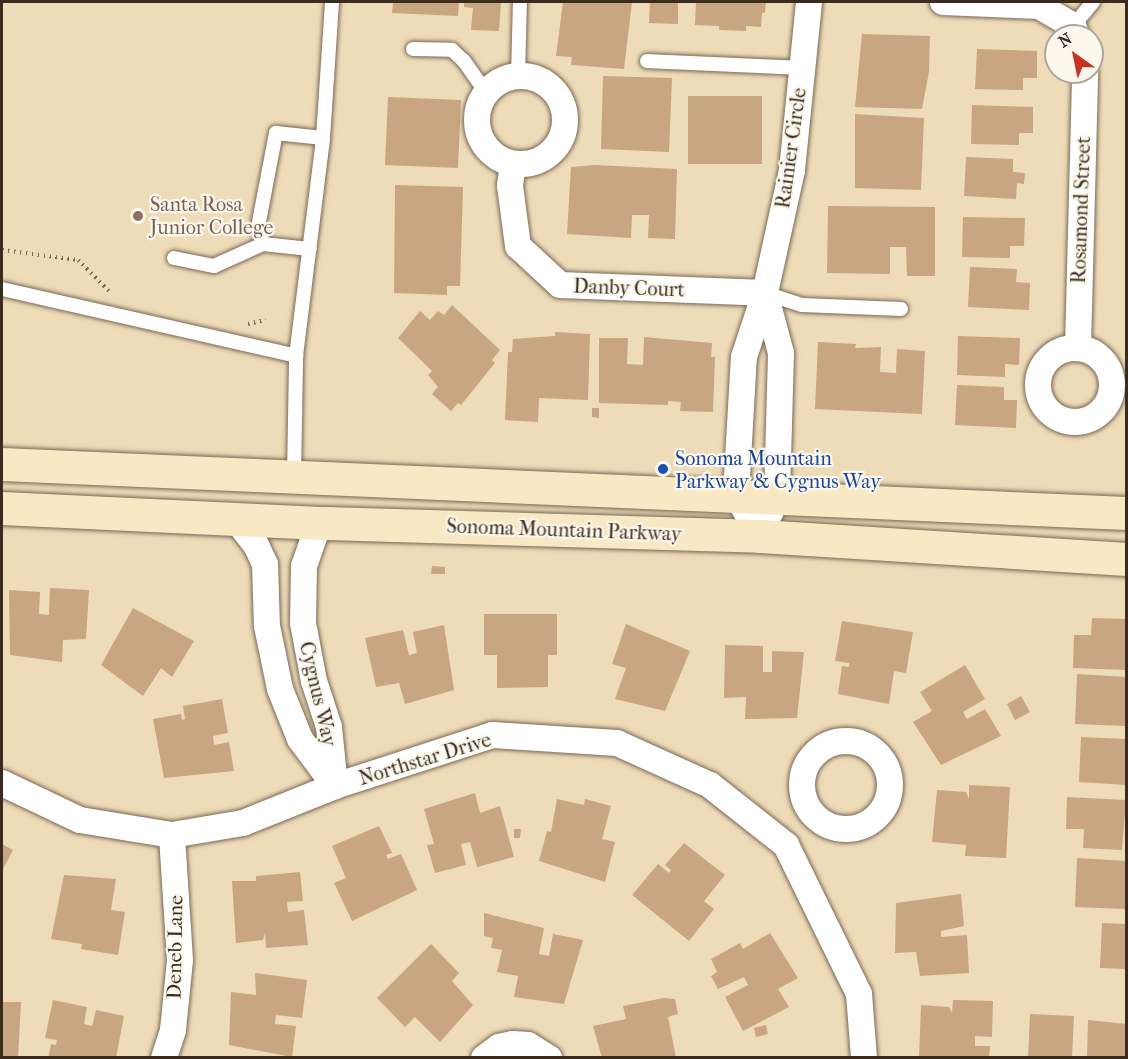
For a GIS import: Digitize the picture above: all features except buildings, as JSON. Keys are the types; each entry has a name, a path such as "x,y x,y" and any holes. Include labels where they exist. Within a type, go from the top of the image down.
{"main road":[{"path":"2,464 736,494 1126,513"},
{"path":"2,508 248,497 294,476"},
{"path":"294,476 320,523"},
{"name":"Sonoma Mountain Parkway","path":"2,508 234,517 320,523 760,536 1126,559"}],"street":[{"name":"Rainier Circle","path":"736,494 744,357 765,293 792,170 809,2"},
{"path":"943,2 1039,6 1065,24"},
{"path":"518,76 542,81 554,90 565,114 565,128 560,141 546,156 527,165 513,164 499,159 479,136 477,113 486,92 498,82 518,76"},
{"name":"Rosamond Street","path":"1078,347 1085,84"},
{"name":"Danby Court","path":"513,164 510,186 518,246 560,285 765,293"},
{"name":"Rainier Circle","path":"760,536 777,496 781,353 765,293"},
{"path":"736,494 760,536"},
{"name":"Cygnus Way","path":"234,517 256,544 265,564 267,626 280,689 300,739 335,786"},
{"name":"Cygnus Way","path":"320,523 304,566 303,623 314,681 329,727 335,786"},
{"name":"Northstar Drive","path":"2,783 80,820 172,835 243,823 335,786 493,735 617,743 710,785 786,845 859,994 864,1058"},
{"path":"786,845 814,816"},
{"name":"Deneb Lane","path":"164,1058 173,1030 180,960 172,835"},
{"path":"484,1058 499,1047 513,1044 528,1045 549,1058"}],"lane":[{"path":"294,476 296,356 323,138 332,2"},
{"path":"518,76 520,2"},
{"path":"1079,24 1093,2"},
{"path":"413,49 452,50 464,61 486,92"},
{"path":"647,61 802,68"},
{"path":"263,244 258,227 276,133 323,138"},
{"path":"174,258 214,266 263,244 310,249"},
{"path":"2,288 296,356"},
{"path":"765,293 801,305 902,309"}],"path":[{"path":"2,250 78,260 105,290 116,293"},
{"path":"238,321 266,320"}],"place":[{"name":"Santa Rosa Junior College","path":"138,216"},
{"name":"Sonoma Mountain Parkway & Cygnus Way","path":"663,469"}]}
